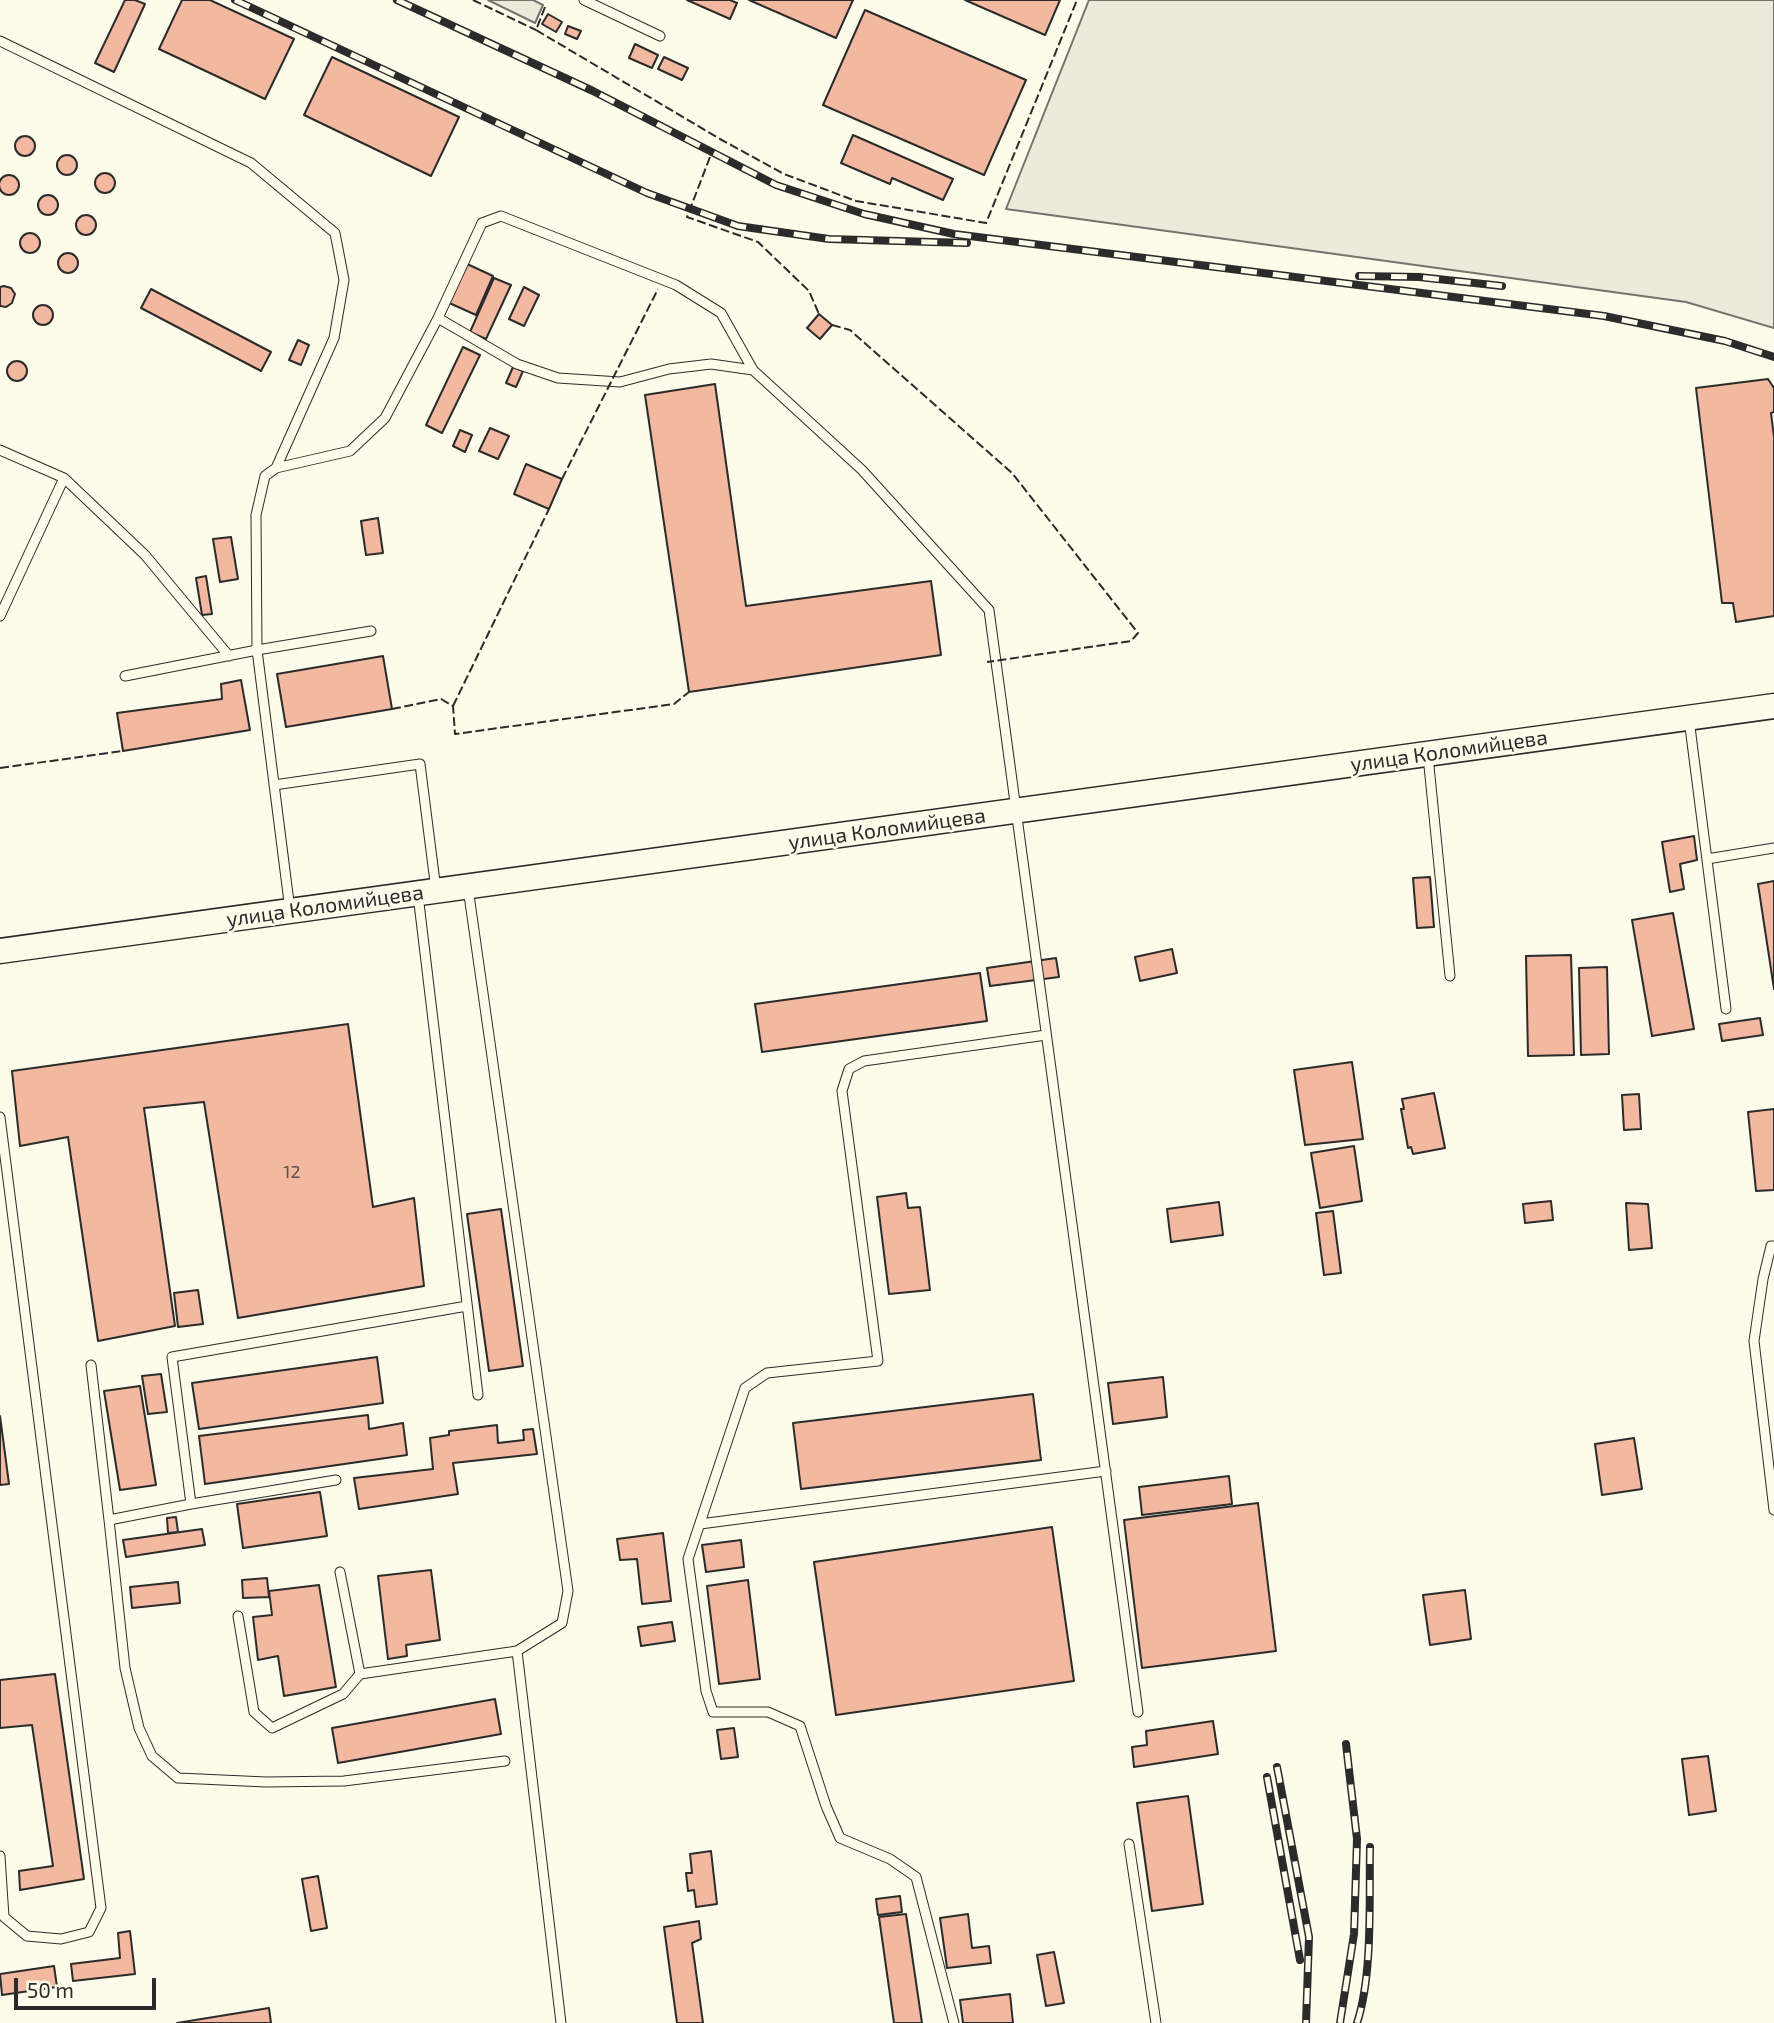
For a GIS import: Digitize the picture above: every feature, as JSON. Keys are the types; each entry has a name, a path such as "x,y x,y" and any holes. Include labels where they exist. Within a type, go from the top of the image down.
{"street":[{"name":"улица Коломийцева","path":"0,951 1774,706"}],"lane":[{"path":"583,0 660,36"},
{"path":"0,41 251,163 335,233 344,280 334,338 276,468"},
{"path":"290,911 257,650 256,515 265,476 276,468 351,451 385,418 438,318 482,223 501,216 676,285 721,313 753,370 862,470 989,610 1138,1712"},
{"path":"438,318 517,364 558,378 620,382 668,369 710,364 753,370"},
{"path":"0,450 64,478 145,555 229,656"},
{"path":"0,616 64,478"},
{"path":"125,676 371,631"},
{"path":"1689,718 1726,1009"},
{"path":"1428,754 1450,976"},
{"path":"274,785 421,764 427,892 478,1395"},
{"path":"1707,859 1774,848"},
{"path":"238,1616 254,1712 272,1728 343,1694 360,1674 517,1651 562,1623 568,1591 468,887"},
{"path":"954,2023 916,1877 890,1859 840,1839 826,1806 800,1726 768,1712 713,1712 706,1691 688,1559 745,1388 767,1373 878,1361 842,1091 849,1069 863,1061 1046,1035"},
{"path":"0,1117 101,1908 89,1932 61,1939 27,1936 4,1917 0,1856"},
{"path":"1774,1246 1771,1246 1763,1279 1754,1341 1774,1510"},
{"path":"191,1504 172,1357 467,1306"},
{"path":"91,1365 125,1668 139,1728 152,1756 178,1778 266,1782 344,1781 505,1761"},
{"path":"700,1524 1106,1471"},
{"path":"109,1520 336,1480"},
{"path":"340,1572 360,1674"},
{"path":"517,1651 561,2023"},
{"path":"1129,1844 1156,2023"}],"shaded area":[{"path":"488,0 533,0 543,5 535,23"},
{"path":"1089,0 1774,0 1774,328 1686,302 1006,209"}],"building":[{"path":"125,0 145,4 114,72 95,63"},
{"path":"182,0 210,0 294,39 265,99 159,49"},
{"path":"687,0 730,0 737,3 730,19"},
{"path":"749,0 853,0 836,38"},
{"path":"965,0 1060,0 1045,35"},
{"path":"865,10 1026,80 984,175 823,105"},
{"path":"548,14 562,22 556,32 542,24"},
{"path":"568,26 581,31 577,39 565,34"},
{"path":"635,44 658,55 652,68 629,58"},
{"path":"332,57 459,117 431,176 304,115"},
{"path":"664,57 688,68 682,80 658,69"},
{"path":"853,135 953,179 943,200 892,178 890,184 841,163"},
{"path":"21,136 29,136 35,146 29,156 21,156 15,150 15,142"},
{"path":"63,155 71,155 77,165 71,175 63,175 57,169 57,161"},
{"path":"101,173 109,173 115,183 109,193 101,193 95,187 95,179"},
{"path":"9,175 16,178 19,185 16,192 9,195 2,192 -1,185 2,178"},
{"path":"44,195 52,195 58,205 52,215 44,215 38,209 38,201"},
{"path":"82,215 90,215 96,225 90,235 82,235 76,229 76,221"},
{"path":"26,233 34,233 40,243 34,253 26,253 20,247 20,239"},
{"path":"64,253 72,253 78,263 72,273 64,273 58,267 58,259"},
{"path":"465,263 493,276 476,315 447,302"},
{"path":"494,278 511,285 486,339 470,332"},
{"path":"0,287 11,288 15,294 12,303 6,307 0,306"},
{"path":"524,287 539,295 524,326 509,319"},
{"path":"151,289 271,352 261,371 141,308"},
{"path":"39,305 47,305 53,315 47,325 39,325 33,319 33,311"},
{"path":"819,314 832,325 820,339 807,328"},
{"path":"298,340 309,345 301,365 289,360"},
{"path":"463,347 480,355 442,433 426,425"},
{"path":"13,361 21,361 27,371 21,381 13,381 7,375 7,367"},
{"path":"513,367 523,371 516,387 506,383"},
{"path":"1768,379 1774,388 1774,412 1771,413 1774,437 1774,616 1736,622 1733,603 1722,603 1696,388"},
{"path":"715,384 746,606 931,581 941,655 689,692 645,395"},
{"path":"490,428 509,436 498,459 479,451"},
{"path":"460,430 472,435 465,452 453,446"},
{"path":"526,464 562,479 549,509 514,494"},
{"path":"378,518 383,553 366,555 361,521"},
{"path":"231,537 238,579 220,582 213,539"},
{"path":"206,576 212,614 202,615 196,578"},
{"path":"383,656 392,709 286,727 277,674"},
{"path":"241,680 250,730 123,751 117,713 222,699 221,684"},
{"path":"1694,836 1697,860 1680,864 1684,889 1670,892 1662,842"},
{"path":"1430,877 1434,927 1417,928 1413,878"},
{"path":"1774,881 1774,989 1758,884"},
{"path":"1673,913 1694,1029 1652,1036 1632,920"},
{"path":"1172,949 1177,973 1140,981 1135,957"},
{"path":"1571,955 1574,1055 1528,1056 1526,956"},
{"path":"1056,958 1059,977 990,986 987,968"},
{"path":"1607,967 1609,1054 1581,1055 1579,968"},
{"path":"980,973 987,1021 762,1052 755,1004"},
{"path":"1760,1018 1763,1035 1722,1041 1719,1024"},
{"path":"348,1024 373,1207 414,1198 424,1286 238,1318 204,1102 144,1108 175,1326 98,1341 68,1137 20,1146 12,1071"},
{"path":"1352,1062 1363,1139 1305,1145 1294,1070"},
{"path":"1434,1093 1445,1148 1413,1154 1411,1147 1408,1148 1401,1109 1404,1109 1402,1099"},
{"path":"1639,1094 1641,1129 1624,1130 1622,1095"},
{"path":"1774,1109 1774,1190 1756,1191 1748,1112"},
{"path":"1354,1146 1362,1201 1320,1208 1311,1153"},
{"path":"906,1193 908,1208 920,1207 930,1290 889,1294 877,1197"},
{"path":"1551,1201 1553,1220 1525,1223 1523,1204"},
{"path":"1219,1202 1223,1235 1171,1242 1167,1209"},
{"path":"1626,1203 1648,1204 1652,1248 1629,1250"},
{"path":"501,1209 523,1366 489,1371 467,1214"},
{"path":"1333,1211 1341,1273 1324,1275 1316,1213"},
{"path":"198,1290 203,1324 178,1327 174,1293"},
{"path":"377,1357 383,1403 199,1429 192,1383"},
{"path":"161,1374 167,1412 148,1414 142,1376"},
{"path":"1163,1377 1167,1417 1113,1424 1108,1383"},
{"path":"140,1386 156,1485 120,1490 104,1391"},
{"path":"1033,1394 1041,1460 801,1489 793,1423"},
{"path":"368,1415 369,1429 403,1423 407,1455 205,1484 199,1436"},
{"path":"0,1416 9,1484 0,1485"},
{"path":"497,1425 498,1443 524,1440 523,1430 533,1429 537,1454 453,1463 458,1494 359,1509 354,1478 433,1469 430,1438 449,1435 449,1431"},
{"path":"1634,1438 1642,1489 1602,1495 1595,1444"},
{"path":"1229,1476 1232,1504 1142,1515 1139,1487"},
{"path":"320,1492 327,1536 243,1548 237,1504"},
{"path":"1258,1503 1276,1651 1142,1668 1124,1520"},
{"path":"176,1517 178,1532 168,1533 167,1518"},
{"path":"1052,1527 1074,1681 836,1715 814,1562"},
{"path":"202,1529 205,1545 126,1557 123,1540"},
{"path":"663,1533 671,1601 642,1604 637,1559 620,1560 617,1539"},
{"path":"741,1540 744,1567 706,1572 702,1545"},
{"path":"431,1570 440,1640 406,1645 407,1656 388,1659 378,1576"},
{"path":"267,1578 269,1597 243,1598 242,1580"},
{"path":"748,1580 760,1679 719,1684 707,1586"},
{"path":"178,1582 180,1603 132,1608 130,1587"},
{"path":"319,1585 336,1687 284,1696 278,1656 258,1660 253,1617 272,1615 269,1591"},
{"path":"1465,1590 1471,1639 1430,1645 1423,1595"},
{"path":"672,1622 675,1641 641,1646 638,1627"},
{"path":"55,1674 84,1879 20,1890 19,1871 53,1866 32,1725 0,1728 0,1680"},
{"path":"495,1699 501,1734 338,1763 332,1728"},
{"path":"1213,1721 1218,1754 1134,1767 1132,1747 1147,1745 1146,1731"},
{"path":"734,1728 738,1757 721,1759 717,1730"},
{"path":"1708,1756 1716,1811 1689,1815 1682,1759"},
{"path":"1188,1796 1203,1904 1152,1911 1137,1803"},
{"path":"711,1851 717,1904 696,1907 694,1890 688,1891 686,1873 692,1873 690,1854"},
{"path":"318,1876 327,1928 311,1931 302,1879"},
{"path":"900,1896 902,1912 878,1915 876,1899"},
{"path":"906,1914 922,2023 894,2023 879,1917"},
{"path":"968,1914 972,1948 989,1946 991,1963 947,1968 940,1918"},
{"path":"699,1921 701,1939 692,1943 703,2023 677,2023 664,1927"},
{"path":"130,1931 135,1974 73,1981 71,1964 120,1958 118,1933"},
{"path":"1054,1952 1064,2003 1046,2006 1037,1955"},
{"path":"54,1966 57,1987 2,1995 0,1974"},
{"path":"1010,1994 1013,2023 963,2023 960,2000"},
{"path":"269,2008 271,2023 177,2023"}],"railway":[{"path":"235,0 647,193 738,226 829,239 967,243"},
{"path":"397,0 593,91 776,185 864,214 954,234 1604,316 1725,341 1774,357"},
{"path":"1359,276 1419,277 1502,286"},
{"path":"1340,2023 1354,1934 1357,1839 1346,1744"},
{"path":"1277,1767 1309,1937 1306,2023"},
{"path":"1267,1777 1300,1960"},
{"path":"1357,2023 1368,1960 1370,1847"}],"fence":[{"path":"473,0 536,30"},
{"path":"545,7 536,30 784,174 856,201 986,223 1077,0"},
{"path":"710,157 687,217 758,242 809,291 819,314"},
{"path":"562,479 658,289"},
{"path":"832,325 850,330 1012,473 1138,633 1131,641 987,662"},
{"path":"453,706 549,509"},
{"path":"392,709 441,699 453,706 455,734 674,704 689,692"},
{"path":"0,768 123,751"}]}
